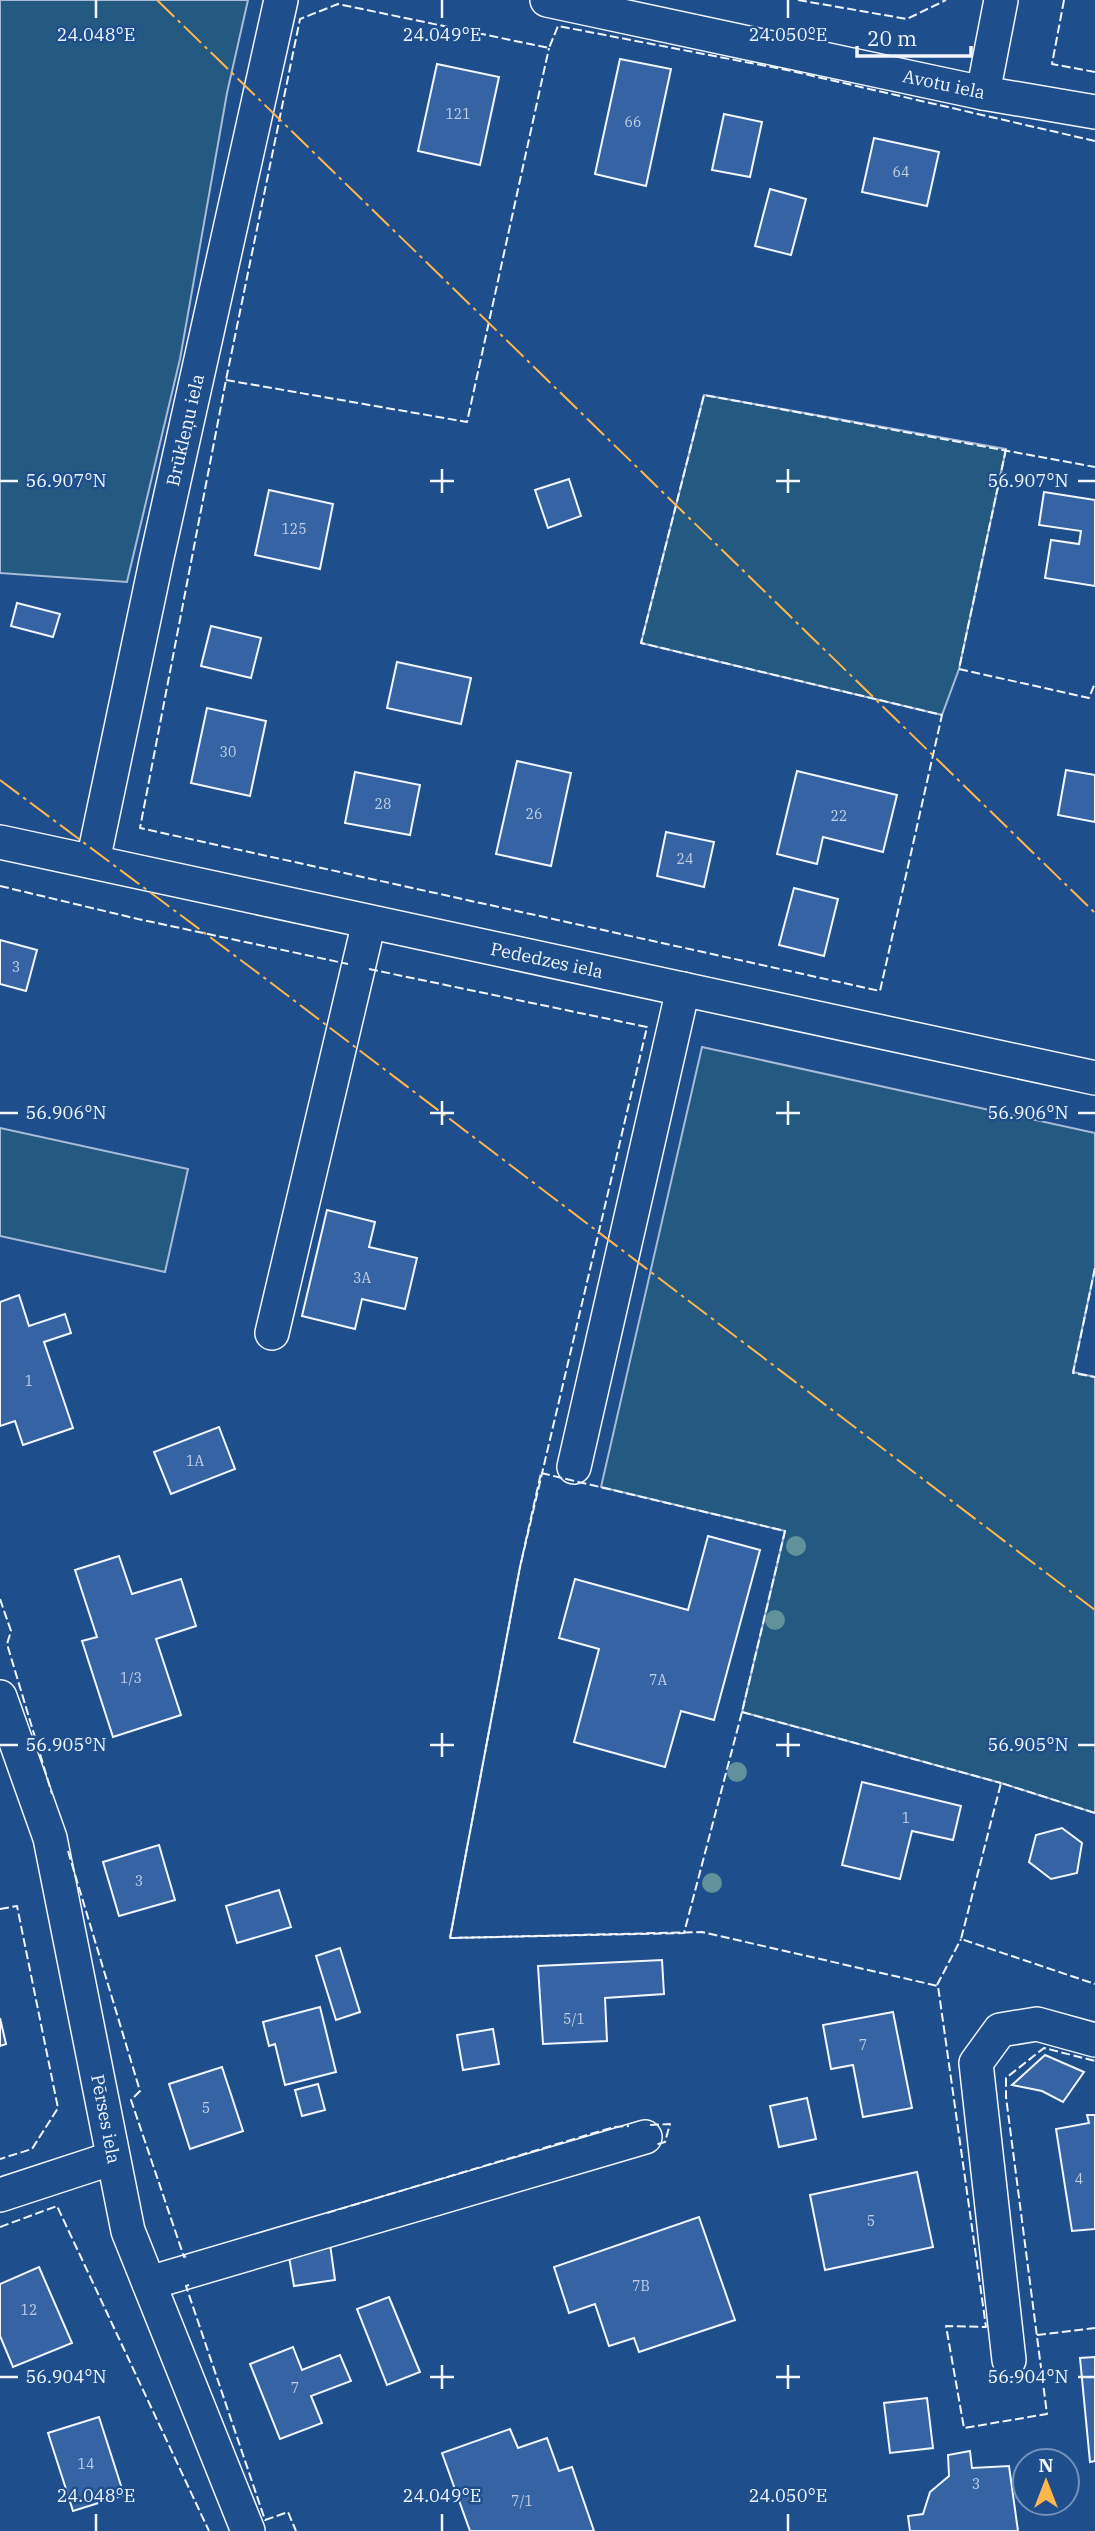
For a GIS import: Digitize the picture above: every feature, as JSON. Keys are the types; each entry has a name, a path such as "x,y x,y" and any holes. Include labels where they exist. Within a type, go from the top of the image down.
{"street":[{"name":"Brūkleņu iela","path":"93,861 157,557 281,0"},
{"name":"Avotu iela","path":"547,0 983,93 1095,112"},
{"path":"983,93 1001,0"},
{"name":"Pededzes iela","path":"0,842 1095,1078"},
{"path":"272,1333 369,922"},
{"path":"574,1467 683,989"},
{"name":"Pērses iela","path":"0,1697 50,1838 128,2231 248,2531"},
{"path":"1009,2360 976,2063 1000,2030 1037,2024 1095,2040"},
{"path":"149,2283 645,2137"},
{"path":"0,2195 114,2158"}],"shaded area":[{"path":"0,0 248,0 227,93 180,359 127,582 0,573"},
{"path":"704,395 1006,449 959,669 942,715 641,643"},
{"path":"702,1047 1095,1133 1095,1268 1073,1372 1095,1377 1095,1813 1001,1783 742,1712 785,1531 601,1487"},
{"path":"0,1128 188,1169 165,1272 0,1236"}],"building":[{"path":"620,59 671,69 646,186 595,174"},
{"path":"437,64 499,77 480,165 418,151"},
{"path":"724,114 762,122 750,177 712,170"},
{"path":"874,138 939,152 927,206 862,192"},
{"path":"770,189 806,199 791,255 755,246"},
{"path":"569,479 581,516 548,528 535,490"},
{"path":"269,490 333,504 320,569 255,555"},
{"path":"1044,492 1095,500 1095,586 1045,578 1051,540 1079,544 1081,531 1039,525"},
{"path":"17,603 60,614 53,637 11,626"},
{"path":"211,626 261,638 251,678 201,666"},
{"path":"397,662 471,678 461,724 387,708"},
{"path":"207,708 266,721 250,796 191,783"},
{"path":"517,761 571,773 551,866 496,854"},
{"path":"1066,770 1095,775 1095,822 1058,815"},
{"path":"797,771 897,795 883,852 823,837 817,864 777,854"},
{"path":"355,772 420,785 410,835 345,823"},
{"path":"666,832 714,842 704,887 657,876"},
{"path":"794,888 838,899 824,956 779,945"},
{"path":"0,940 37,950 26,991 0,984"},
{"path":"327,1210 375,1222 369,1247 417,1258 405,1309 362,1299 355,1329 302,1316"},
{"path":"19,1295 29,1326 65,1314 71,1333 44,1342 73,1428 23,1445 15,1421 0,1426 0,1302"},
{"path":"219,1427 235,1469 171,1494 154,1452"},
{"path":"708,1536 760,1550 714,1720 681,1711 665,1767 574,1742 599,1649 559,1638 575,1579 688,1610"},
{"path":"119,1556 132,1594 181,1579 196,1626 156,1639 181,1715 113,1737 82,1641 97,1637 75,1570"},
{"path":"862,1782 961,1806 953,1840 912,1831 900,1879 842,1865"},
{"path":"1062,1828 1082,1843 1077,1873 1051,1879 1029,1862 1036,1835"},
{"path":"159,1845 175,1900 119,1916 103,1862"},
{"path":"279,1890 291,1927 237,1943 226,1906"},
{"path":"340,1948 360,2012 336,2020 316,1956"},
{"path":"662,1960 664,1994 605,1998 607,2041 543,2044 538,1966"},
{"path":"320,2007 336,2072 285,2085 275,2044 269,2046 263,2022"},
{"path":"893,2012 912,2108 863,2117 853,2065 831,2069 823,2025"},
{"path":"0,2018 6,2044 0,2046"},
{"path":"493,2029 499,2064 463,2070 457,2035"},
{"path":"1045,2055 1084,2072 1063,2102 1042,2091 1012,2085"},
{"path":"222,2067 243,2131 190,2149 169,2084"},
{"path":"318,2084 325,2110 302,2116 295,2090"},
{"path":"807,2098 816,2139 779,2147 770,2106"},
{"path":"1087,2115 1095,2115 1095,2229 1072,2231 1056,2129 1089,2123"},
{"path":"917,2172 933,2247 825,2270 810,2195"},
{"path":"699,2217 735,2320 639,2352 634,2338 609,2346 595,2304 569,2313 554,2267"},
{"path":"330,2244 335,2280 294,2286 288,2251"},
{"path":"39,2267 72,2343 13,2367 0,2336 0,2284"},
{"path":"389,2297 420,2372 387,2385 357,2309"},
{"path":"293,2347 302,2370 340,2355 351,2381 311,2396 322,2423 280,2439 250,2364"},
{"path":"1095,2357 1095,2461 1090,2462 1080,2358"},
{"path":"927,2398 933,2448 890,2453 884,2403"},
{"path":"99,2417 124,2495 73,2511 48,2433"},
{"path":"510,2429 518,2448 547,2438 559,2471 572,2467 594,2531 470,2531 442,2453"},
{"path":"970,2451 972,2468 1009,2466 1011,2517 1016,2517 1018,2531 910,2531 908,2516 923,2514 930,2492 949,2476 948,2455"}],"fence":[{"path":"798,0 907,19 946,0"},
{"path":"1064,0 1052,64 1095,72"},
{"path":"1095,141 787,70 558,26 549,48 338,4 300,19 226,380 140,828 880,991 942,715 641,643 704,395 1095,467"},
{"path":"226,380 467,422 549,48"},
{"path":"1006,449 959,669 1089,698 1095,683"},
{"path":"0,886 348,964"},
{"path":"369,969 647,1027 520,1567 450,1938 702,1932 938,1986 986,2327 946,2326 964,2428 1047,2414 1006,2097 1006,2078 1044,2048 1095,2061"},
{"path":"1095,1268 1073,1373 1095,1377"},
{"path":"541,1473 785,1531 742,1712 684,1933 450,1938 520,1567 541,1473"},
{"path":"0,1599 11,1631 7,1644 52,1794"},
{"path":"742,1712 1001,1783"},
{"path":"1095,1813 1001,1783 961,1939 1095,1984"},
{"path":"68,1851 140,2091 131,2100 184,2257 186,2256"},
{"path":"0,1909 17,1906 58,2108 32,2149 0,2159"},
{"path":"937,1985 961,1939"},
{"path":"650,2125 670,2124 665,2142 655,2145"},
{"path":"327,2213 614,2127 629,2126"},
{"path":"0,2227 57,2206 209,2531"},
{"path":"189,2285 186,2286 265,2520 288,2512 296,2531"},
{"path":"1037,2335 1095,2328"}],"power":[{"path":"157,0 1095,913"},
{"path":"0,780 1095,1610"}]}
